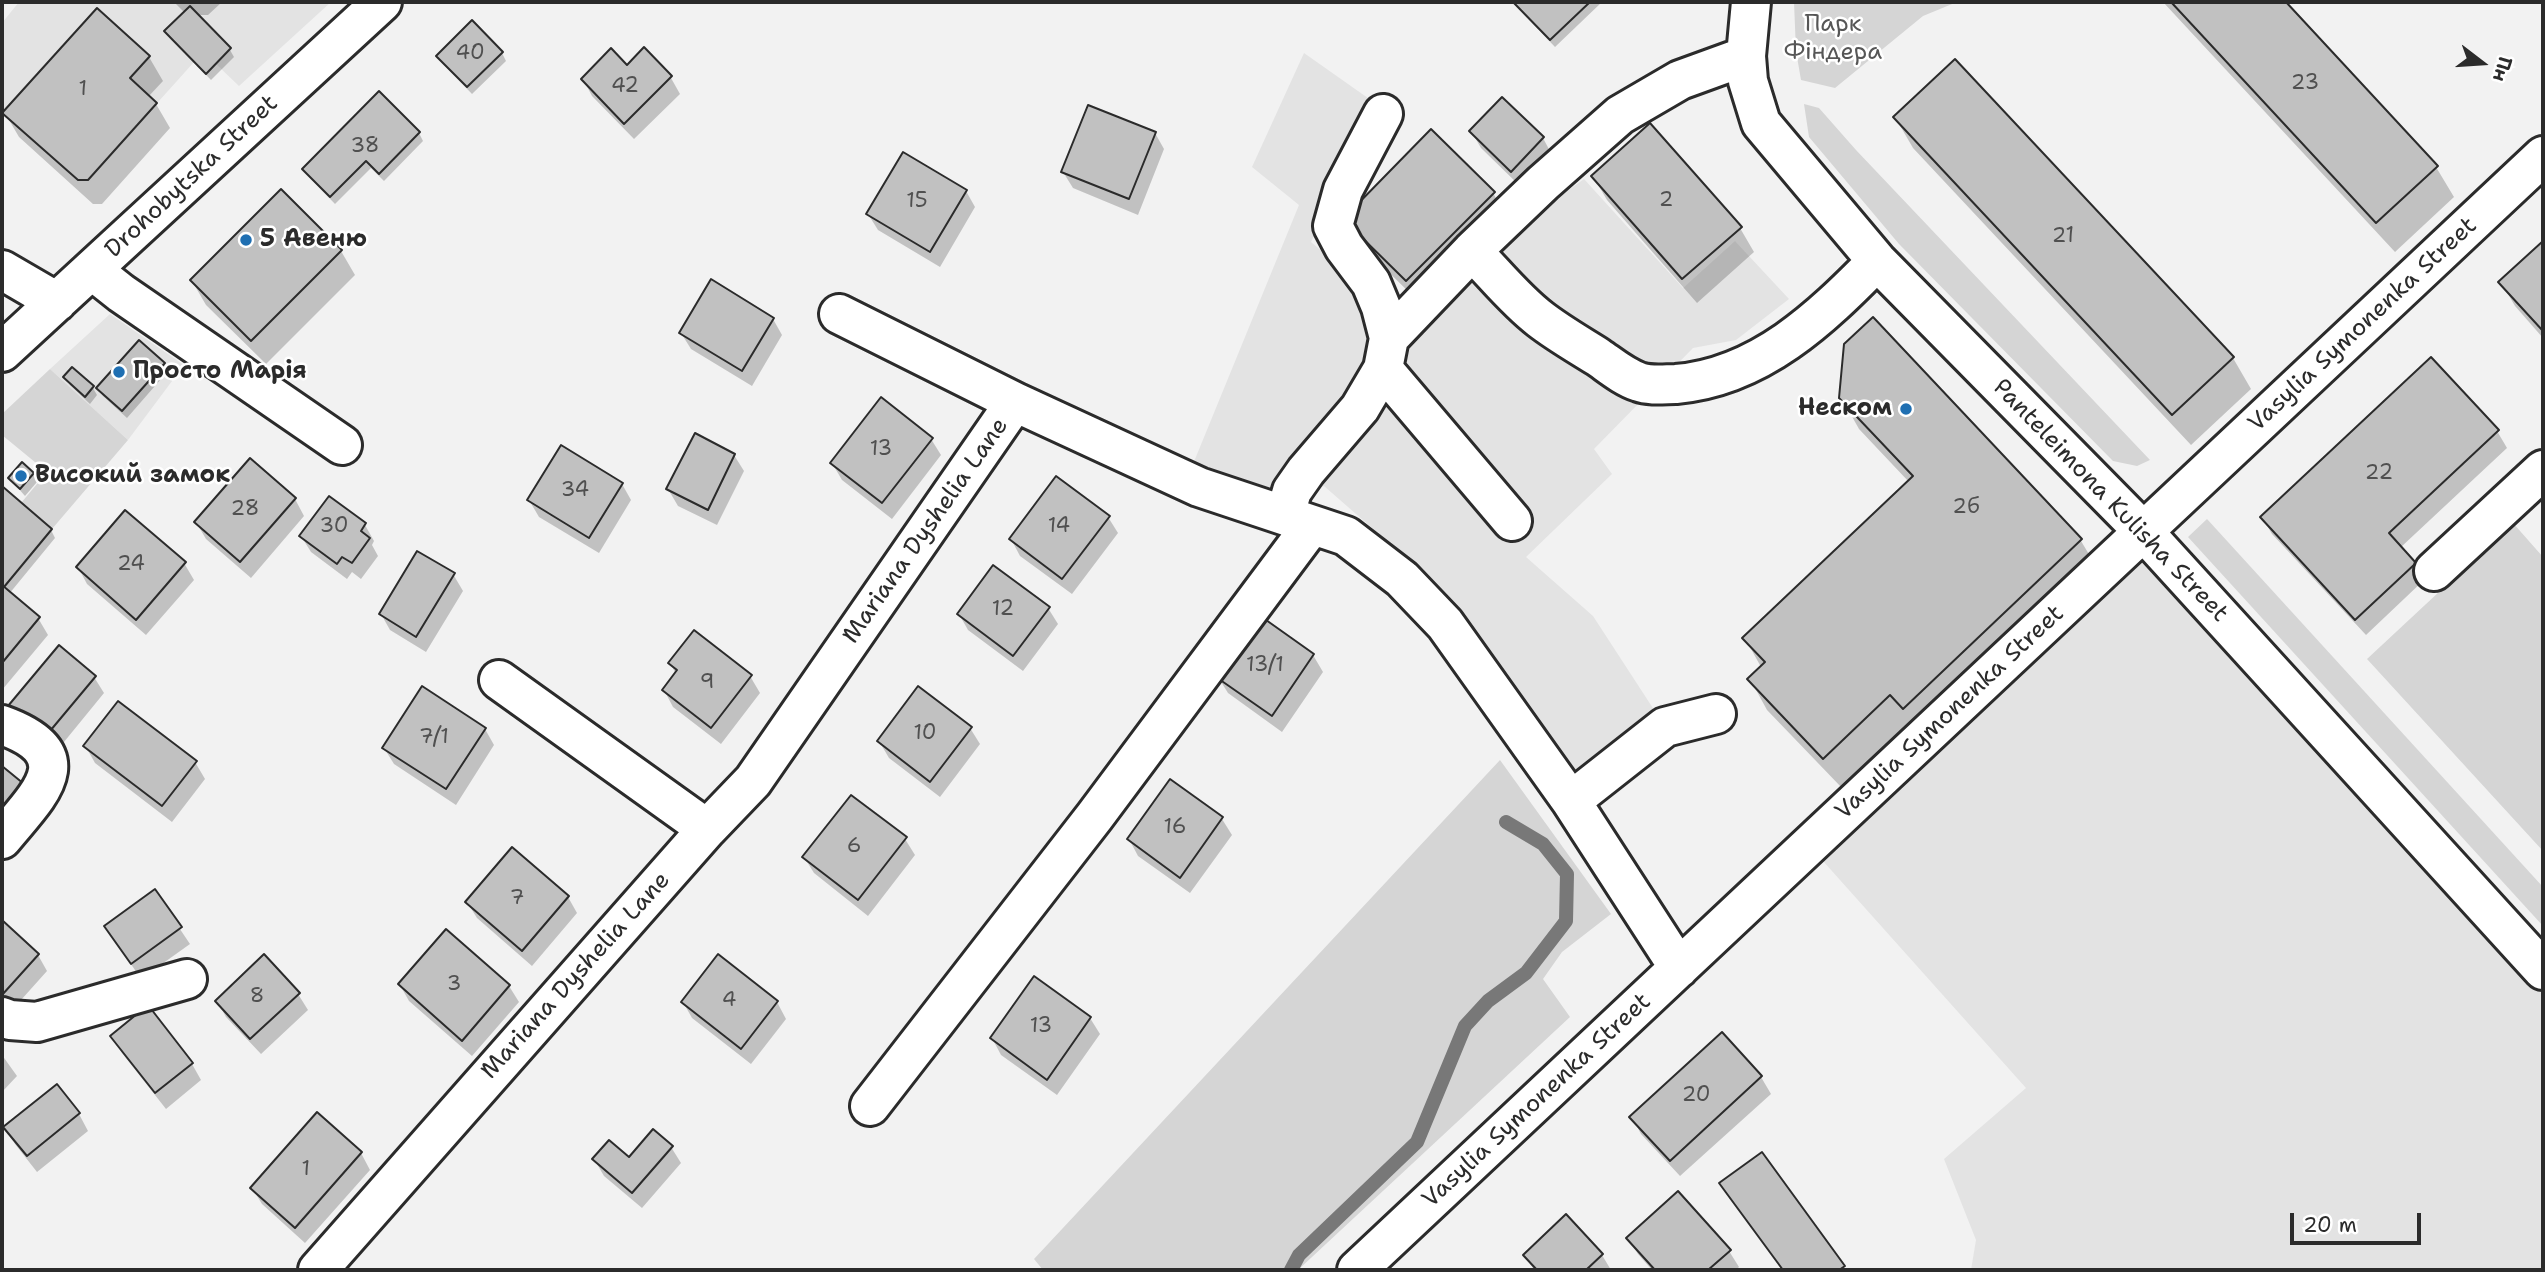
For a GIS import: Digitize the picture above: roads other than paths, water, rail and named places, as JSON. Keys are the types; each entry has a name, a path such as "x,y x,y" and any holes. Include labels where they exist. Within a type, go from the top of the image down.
{"street":[{"name":"Drohobytska Street","path":"2,352 382,2"},
{"name":"Panteleimona Kulisha Street","path":"1751,2 1745,56 1748,81 1761,123 1877,261 2143,531 2543,970"},
{"path":"870,1106 1095,816 1299,520 1292,491 1360,408 1386,353 1472,251 1620,115 1680,80 1745,56"},
{"path":"1383,114 1343,190 1333,226 1343,247 1371,283 1381,307 1386,353 1512,521"},
{"name":"Vasylia Symonenka Street","path":"1357,1270 2543,156"},
{"path":"1472,251 1539,318 1641,383 1663,384 1688,383 1724,373 1764,356 1795,337 1828,311 1877,261"},
{"path":"2,270 57,302"},
{"path":"92,270 121,293 342,445"},
{"path":"839,314 1016,401"},
{"name":"Mariana Dyshelia Lane","path":"318,1270 707,829 753,781 1016,401 1199,487 1346,536 1411,588 1445,624 1571,801 1679,968"},
{"path":"2434,571 2543,470"},
{"path":"499,680 707,829"},
{"path":"1571,801 1665,727 1716,714"},
{"path":"2,724 20,731 39,746 50,765 46,785 2,839"},
{"path":"2,1017 37,1022 187,979"}],"waterway":[{"path":"1291,1270 1299,1255 1417,1142 1465,1026 1488,1001 1526,973 1566,921 1567,874 1543,844 1506,822"}],"place":[{"name":"5 Авеню","path":"246,240"},
{"name":"Просто Марія","path":"119,372"},
{"name":"Неском","path":"1906,409"},
{"name":"Високий замок","path":"21,476"}],"park label":[{"name":"Парк Фіндера","path":"1833,39"}]}
